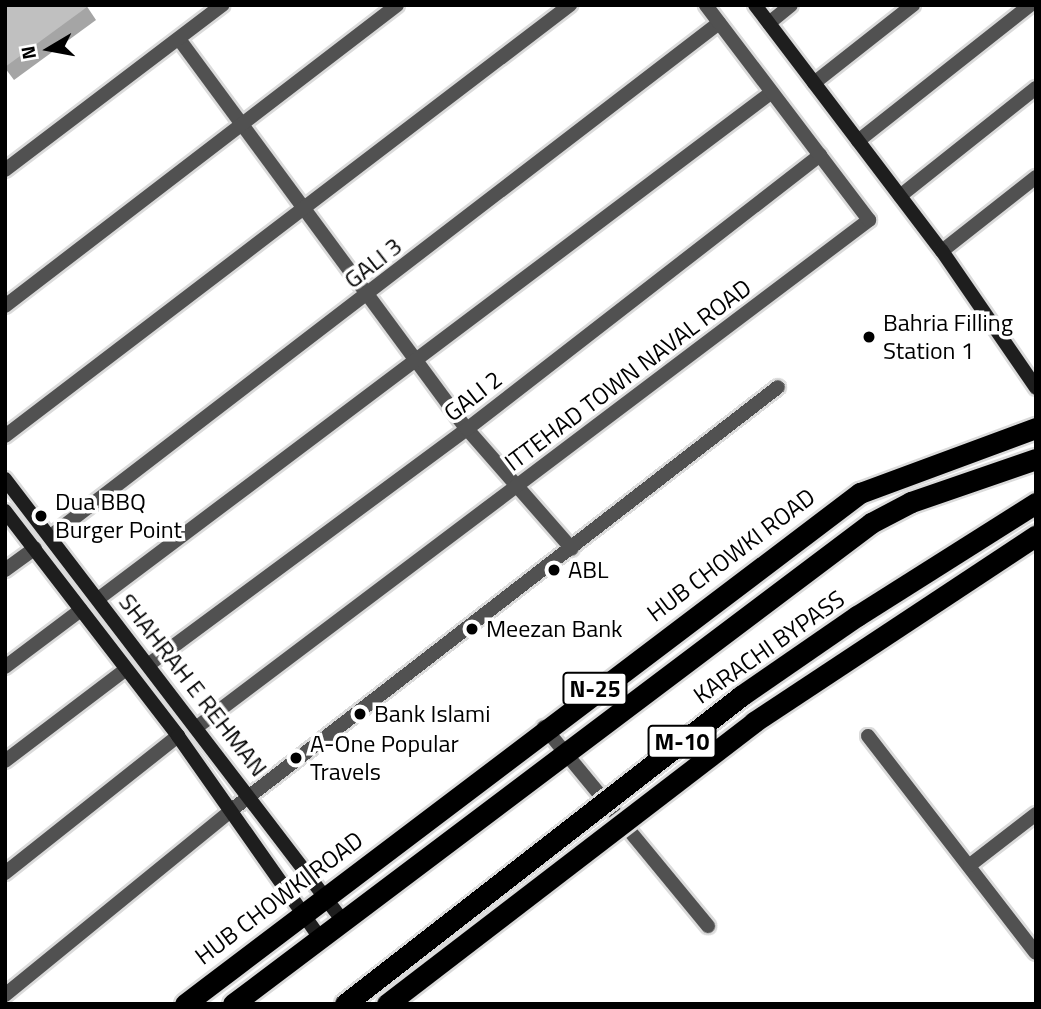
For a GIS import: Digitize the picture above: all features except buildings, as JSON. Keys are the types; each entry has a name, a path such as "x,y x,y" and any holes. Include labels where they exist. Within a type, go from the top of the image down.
{"highway":[{"name":"HUB CHOWKI ROAD","path":"185,1004 544,727 860,492 1036,428"},
{"path":"233,1004 871,523 911,502 1036,459"},
{"name":"KARACHI BYPASS","path":"345,1004 741,696 857,616 1036,503"},
{"name":"M-10","path":"387,1004 754,722 1036,535"}],"main road":[{"path":"755,5 942,251 1036,388"},
{"name":"SHAHRAH E REHMAN","path":"5,479 52,535 343,921"},
{"name":"SHAHRAH E REHMAN","path":"5,511 178,736 320,938"}],"street":[{"path":"5,170 222,5"},
{"path":"5,306 397,5"},
{"path":"5,436 570,5"},
{"name":"ITTEHAD TOWN NAVAL ROAD","path":"197,727 869,220 706,5"},
{"path":"769,23 791,5"},
{"path":"814,83 913,5"},
{"path":"858,141 1030,5"},
{"name":"GALI 3","path":"52,535 369,296 719,23"},
{"path":"179,39 467,429 521,485 572,549"},
{"path":"900,196 1036,88"},
{"path":"98,599 418,362 772,92"},
{"name":"GALI 2","path":"148,665 467,429 820,155"},
{"path":"942,251 1036,177"},
{"path":"5,995 250,795 572,549 778,387"},
{"path":"5,570 35,548"},
{"path":"5,667 81,610"},
{"path":"5,761 125,670"},
{"path":"544,727 708,926"},
{"path":"5,873 178,736"},
{"path":"868,736 1036,953"},
{"path":"970,865 1036,814"}],"place":[{"name":"Bahria Filling Station 1","path":"869,337"},
{"name":"Dua BBQ Burger Point","path":"41,516"},
{"name":"ABL","path":"554,570"},
{"name":"Meezan Bank","path":"472,629"},
{"name":"Bank Islami","path":"360,714"},
{"name":"A-One Popular Travels","path":"296,758"}]}
